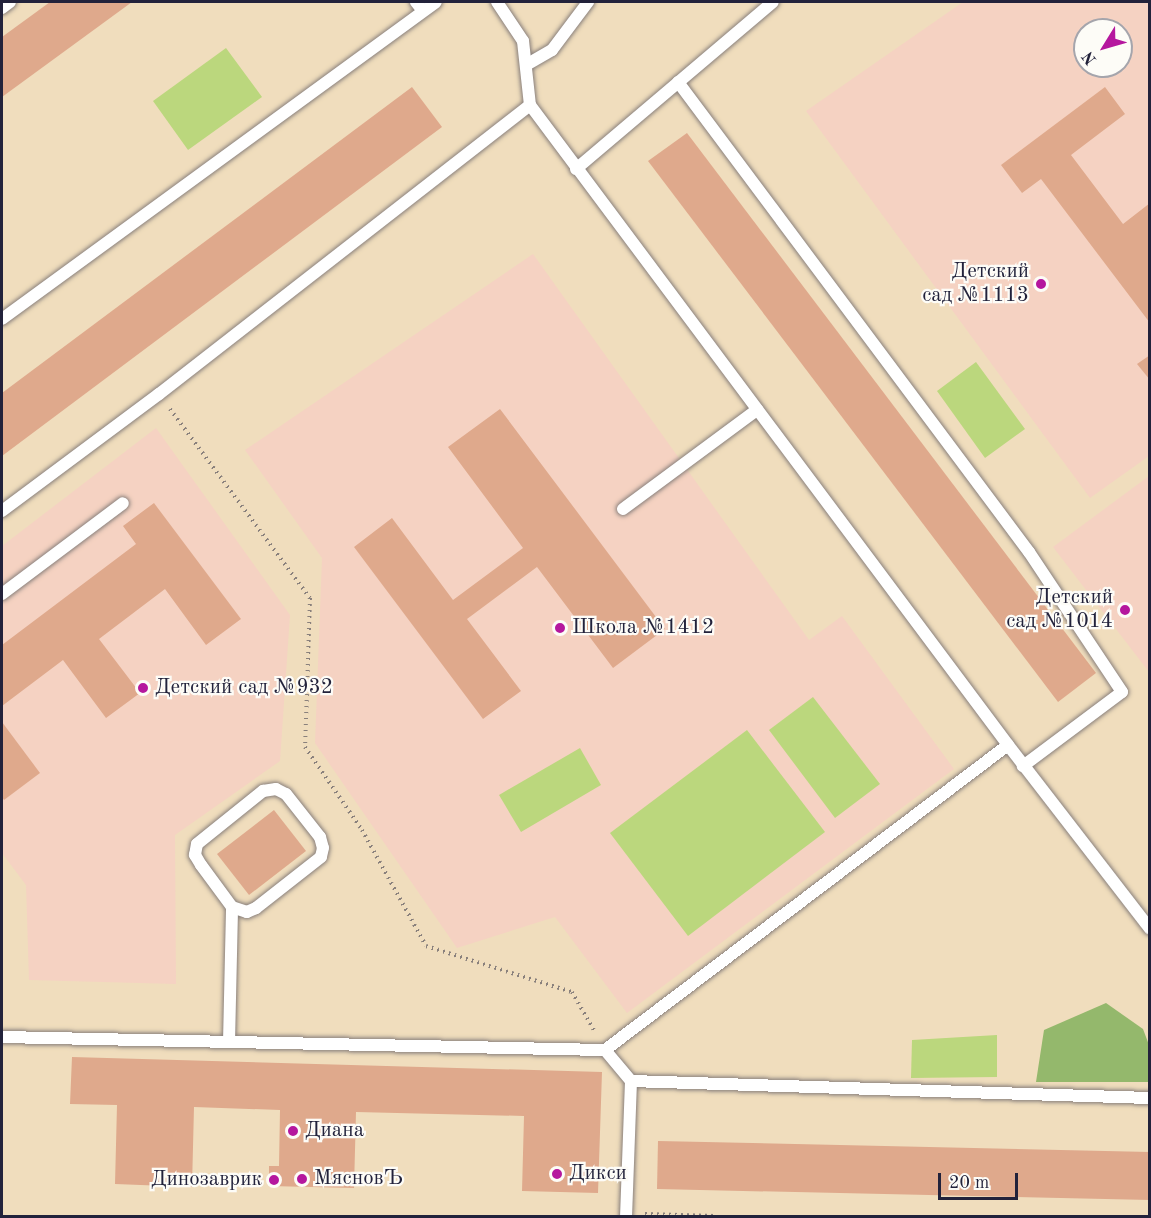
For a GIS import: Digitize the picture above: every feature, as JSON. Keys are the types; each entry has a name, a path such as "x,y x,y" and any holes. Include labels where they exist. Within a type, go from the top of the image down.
{"lane":[{"path":"2,8 10,2"},
{"path":"2,319 420,6 436,2"},
{"path":"497,2 523,41 530,105 1023,766 1149,929"},
{"path":"526,65 552,50 588,2"},
{"path":"576,169 773,2"},
{"path":"678,82 1029,552 1122,692 1023,766"},
{"path":"2,511 159,394 530,105"},
{"path":"623,509 757,410"},
{"path":"2,594 123,503"},
{"path":"2,1037 605,1050 1008,745"},
{"path":"229,1042 232,907 195,855 196,844 262,791 276,789 286,794 320,837 323,848 321,857 256,908 247,912 232,907"},
{"path":"605,1050 631,1082 626,1215"},
{"path":"631,1082 1149,1098"}],"path":[{"path":"159,394 310,598 305,747 362,830 426,946 572,992 605,1050"},
{"path":"626,1215 715,1216"}],"shaded area":[{"name":"Детский сад №1113","path":"963,2 1149,2 1149,456 1090,498 806,111"},
{"name":"Школа №1412","path":"533,254 809,640 842,616 954,769 627,1013 555,917 457,948 315,743 322,558 245,450"},
{"name":"Детский сад №932","path":"156,428 290,615 280,761 175,835 176,984 29,980 26,885 2,853 2,546"},
{"name":"Детский сад №1014","path":"1149,476 1149,672 1053,547"}],"green space":[{"path":"226,48 262,97 188,150 153,101"},
{"path":"976,362 1025,429 985,458 937,391"},
{"path":"813,697 880,784 835,818 769,730"},
{"path":"747,730 825,832 688,936 610,833"},
{"path":"580,748 601,785 521,832 499,795"},
{"path":"1106,1003 1143,1029 1149,1045 1149,1082 1036,1082 1044,1030"},
{"path":"997,1035 997,1077 911,1078 912,1040"}],"building":[{"path":"50,2 132,2 2,97 2,37"},
{"path":"412,87 442,127 2,456 2,393"},
{"path":"1105,87 1125,114 1071,155 1123,224 1150,203 1150,323 1041,179 1022,193 1001,165"},
{"path":"687,133 1096,673 1058,702 648,161"},
{"path":"1150,355 1150,380 1137,364"},
{"path":"500,409 665,629 613,668 537,567 467,619 521,691 483,719 354,547 392,518 453,600 523,548 448,447"},
{"path":"154,503 241,619 206,645 165,589 99,639 140,693 106,718 63,660 2,706 2,645 136,544 123,526"},
{"path":"2,722 40,773 4,800 2,797"},
{"path":"274,810 306,851 249,895 217,854"},
{"path":"72,1057 602,1072 598,1193 522,1191 524,1116 356,1112 354,1188 269,1186 269,1166 279,1166 280,1110 194,1107 192,1187 115,1184 117,1105 70,1104"},
{"path":"658,1141 1150,1152 1150,1200 657,1189"}],"place":[{"name":"Детский сад №1113","path":"1041,284"},
{"name":"Детский сад №1014","path":"1125,610"},
{"name":"Школа №1412","path":"560,628"},
{"name":"Детский сад №932","path":"143,688"},
{"name":"Диана","path":"293,1131"},
{"name":"Дикси","path":"557,1174"},
{"name":"МясновЪ","path":"302,1179"},
{"name":"Динозаврик","path":"274,1180"}]}
